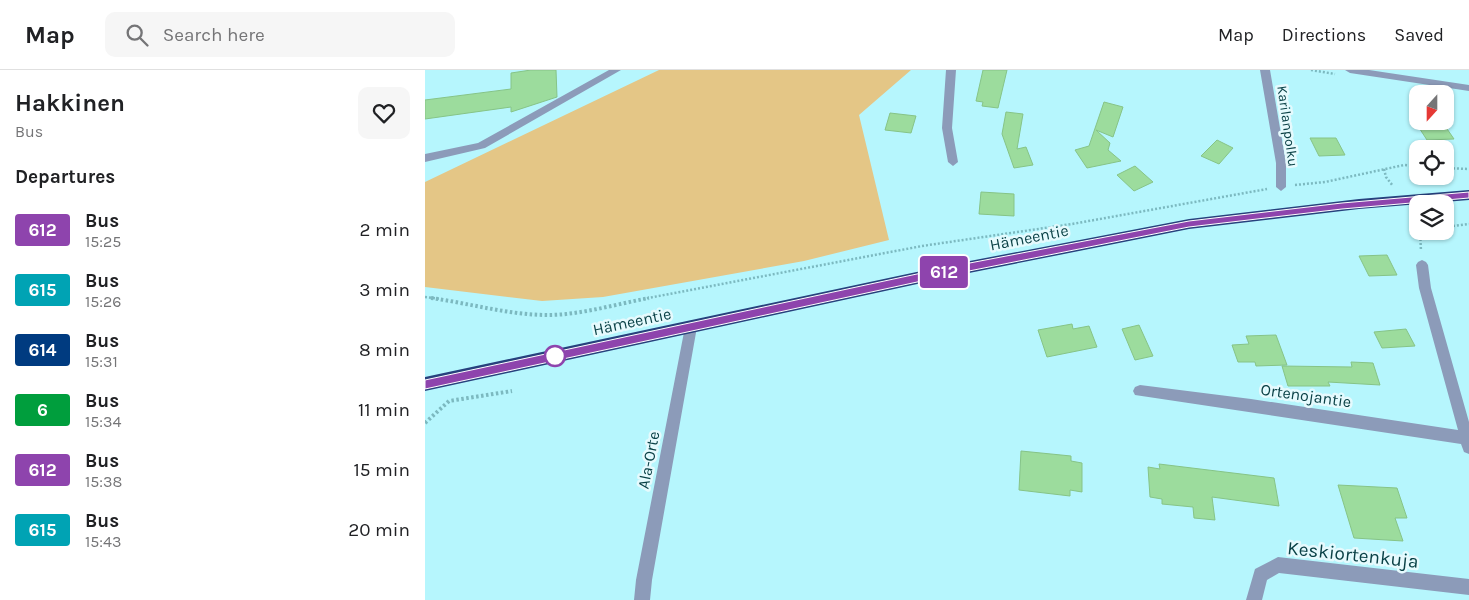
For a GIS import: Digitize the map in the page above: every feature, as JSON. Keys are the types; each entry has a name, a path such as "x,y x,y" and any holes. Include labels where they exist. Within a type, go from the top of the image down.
{"highway":[{"name":"Hämeentie","path":"425,384 954,270 1189,224 1340,206 1469,195"}],"street":[{"path":"425,158 481,146 616,70"},
{"path":"951,70 947,144 953,162"},
{"name":"Karilanpolku","path":"1265,70 1281,163 1281,187"},
{"path":"1350,70 1469,88"},
{"path":"1422,266 1425,288 1467,442"},
{"name":"Ala-Orte","path":"642,600 644,580 691,327"},
{"name":"Ortenojantie","path":"1140,391 1261,406 1467,442"},
{"name":"Keskiortenkuja","path":"1254,600 1261,575 1278,565 1469,587"}],"path":[{"path":"425,297 466,302 539,316 565,314 922,246 1072,224 1281,187 1325,182 1409,165"},
{"path":"1454,168 1469,169"},
{"path":"1384,169 1386,177 1393,187"},
{"path":"1454,226 1469,224"},
{"path":"1421,240 1422,266"},
{"path":"425,424 449,401 512,391"}],"shaded area":[{"path":"659,70 911,70 859,115 889,240 804,261 603,297 542,301 425,287 425,182"}],"building":[{"path":"531,70 556,70 557,97 511,112 511,107 425,119 425,100 511,89 511,73"},
{"path":"983,70 1007,70 998,108 982,106 983,102 976,101"},
{"path":"1104,102 1123,107 1113,137 1096,130 1110,143 1108,150 1121,161 1087,168 1075,150 1089,146"},
{"path":"1006,112 1023,114 1017,149 1026,147 1033,165 1014,168 1002,134"},
{"path":"890,113 916,116 911,133 885,130"},
{"path":"1421,130 1448,130 1454,139 1427,140"},
{"path":"1310,138 1336,138 1345,155 1319,156"},
{"path":"1217,140 1233,148 1219,164 1201,156"},
{"path":"1135,166 1153,182 1134,191 1117,175"},
{"path":"981,192 1014,194 1014,216 979,214"},
{"path":"1387,255 1397,275 1369,276 1359,256"},
{"path":"1072,324 1073,329 1089,326 1097,347 1047,357 1038,330"},
{"path":"1139,325 1153,356 1135,360 1122,329"},
{"path":"1406,329 1415,346 1382,348 1374,332"},
{"path":"1276,335 1287,365 1256,366 1255,362 1238,362 1232,345 1249,344 1246,336"},
{"path":"1351,362 1373,363 1380,385 1328,382 1330,386 1288,386 1282,366 1352,367"},
{"path":"1021,451 1071,456 1071,461 1082,463 1082,492 1070,490 1070,496 1019,490"},
{"path":"1159,464 1274,478 1279,506 1212,497 1215,520 1194,518 1193,507 1162,504 1162,499 1150,497 1148,467 1160,469"},
{"path":"1338,485 1397,488 1407,518 1395,518 1403,541 1354,538"}],"bus line":[{"name":"612","path":"425,384 954,270 1189,224 1342,206 1469,195"}]}
